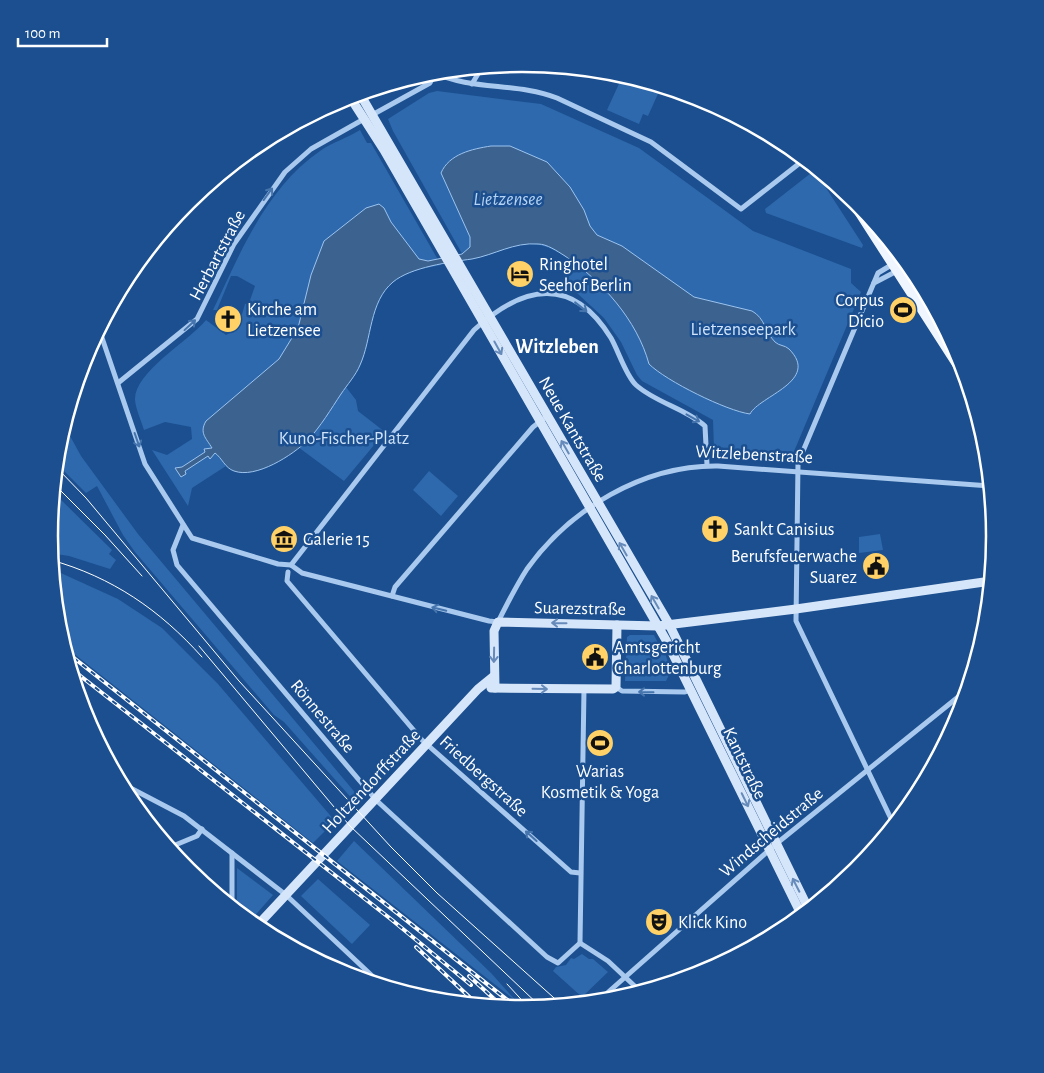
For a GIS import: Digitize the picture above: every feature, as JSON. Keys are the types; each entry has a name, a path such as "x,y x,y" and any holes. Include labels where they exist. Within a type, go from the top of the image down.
{"main road":[{"name":"Neue Kantstraße","path":"364,100 444,246"},
{"name":"Neue Kantstraße","path":"354,103 453,261 593,505 658,626"},
{"path":"870,229 946,346"},
{"name":"Neue Kantstraße","path":"593,505 669,624"},
{"name":"Suarezstraße","path":"498,622 658,626 796,609 985,582"},
{"name":"Witzlebenstraße","path":"495,688 494,631 498,622"},
{"name":"Kantstraße","path":"669,624 773,847 799,909"},
{"path":"478,689 615,688 617,625"},
{"name":"Kantstraße","path":"658,626 773,847 806,904"},
{"name":"Holtzendorffstraße","path":"261,921 478,689 494,676"}],"street":[{"path":"472,84 478,74"},
{"path":"450,78 472,84 542,93 642,138 739,208 746,206 799,164"},
{"name":"Herbartstraße","path":"118,383 198,319 234,244 285,172 311,149 431,81"},
{"path":"891,819 796,621 796,609 798,463 874,283 895,268"},
{"path":"291,565 474,330 486,319 536,293 554,293 575,302 604,328 637,386 705,426 707,466"},
{"path":"102,338 145,464 184,526"},
{"path":"392,596 395,587 544,419"},
{"name":"Witzlebenstraße","path":"498,622 528,568 554,540 593,505 644,479 685,467 707,466 797,471 984,486"},
{"name":"Suarezstraße","path":"184,526 192,538 278,564 291,565 302,574 498,622"},
{"name":"Rönnestraße","path":"184,526 173,550 177,565 376,800 547,957 558,963 580,943"},
{"name":"Friedbergstraße","path":"288,572 287,581 428,744 571,872 580,873"},
{"path":"615,688 622,691 685,692 691,690"},
{"path":"584,689 580,943 608,961 635,987"},
{"name":"Windscheidstraße","path":"607,993 773,847 958,697"},
{"path":"132,789 184,816 202,829 286,895 372,976"},
{"path":"175,845 197,836 202,829"},
{"path":"232,853 232,899"}],"green space":[{"path":"620,83 658,93 648,116 643,114 639,124 607,110"},
{"name":"Lietzenseepark","path":"437,91 541,104 639,148 753,231 851,269 851,283 861,292 790,461 718,456 714,450 713,420 642,381 637,375 621,342 604,318 578,294 561,285 569,259 553,250 539,245 528,244 481,257 465,259 388,119 429,93"},
{"name":"Kuno-Fischer-Platz","path":"360,130 367,143 371,143 441,265 416,270 404,275 385,290 375,309 361,364 346,387 356,400 358,411 385,432 344,481 298,447 273,464 254,471 245,472 226,466 192,488 188,506 152,450 167,455 192,439 191,427 165,422 144,430 135,400 137,389 152,368 206,320 226,335 238,328 245,304 249,303 255,286 237,276 231,276 217,310 213,310 256,224 269,203 301,166 320,151"},
{"path":"811,173 822,182 863,245 862,248 766,213 765,209"},
{"path":"69,434 81,456 138,534 358,796 355,802 284,722 274,715 135,552 123,535 97,486 86,493 62,469"},
{"path":"429,471 458,496 441,516 413,490"},
{"path":"59,498 112,550 109,554 116,560 110,569 58,554"},
{"path":"880,534 883,550 859,553 859,537"},
{"path":"58,572 118,599 162,628 218,684 335,821 313,843 72,652 61,597"},
{"path":"630,635 654,635 663,653 665,653 671,671 666,681 625,681 627,637"},
{"path":"354,841 491,973 516,1001 516,1001 337,861"},
{"path":"237,868 273,895 254,916 237,903"},
{"path":"318,879 370,925 352,944 301,896"},
{"path":"582,954 589,959 593,959 608,972 582,997 553,971 556,967 566,965 571,958 574,959"}],"water":[{"name":"Lietzensee","path":"491,146 510,146 547,162 570,187 584,210 590,226 597,235 622,246 694,297 752,311 760,317 775,342 789,349 797,360 798,370 793,379 785,387 756,407 750,414 740,412 697,394 669,379 649,364 636,332 627,317 592,277 565,256 548,246 541,244 521,245 472,259 420,269 410,272 393,282 379,300 364,355 356,372 308,440 284,459 263,469 243,473 231,470 215,453 210,459 208,456 185,471 186,474 181,477 175,468 182,467 205,452 204,449 212,448 203,432 206,421 279,359 298,328 311,275 324,241 366,208 379,204 384,208 391,222 419,259 428,261 462,254 470,247 470,237 441,173 455,157 469,151"}],"tram line":[{"path":"62,473 86,498 239,681 391,847 437,893 556,1000"},
{"path":"60,490 105,535 142,576"},
{"path":"58,562 94,576 134,597 169,624 202,657"},
{"path":"199,646 350,826 534,1001"},
{"path":"507,984 523,1001"}],"railway":[{"path":"73,657 508,1001"},
{"path":"78,674 392,920 471,985"},
{"path":"416,947 470,998"},
{"path":"469,976 495,1000"}],"place":[{"name":"Ringhotel Seehof Berlin","path":"520,274"},
{"name":"Corpus Dicio","path":"903,310"},
{"name":"Kirche am Lietzensee","path":"228,319"},
{"name":"Sankt Canisius","path":"715,529"},
{"name":"Galerie 15","path":"284,539"},
{"name":"Berufsfeuerwache Suarez","path":"876,566"},
{"name":"Amtsgericht Charlottenburg","path":"595,657"},
{"name":"Warias Kosmetik & Yoga","path":"600,743"},
{"name":"Klick Kino","path":"659,922"}],"district":[{"name":"Witzleben","path":"557,346"}]}
